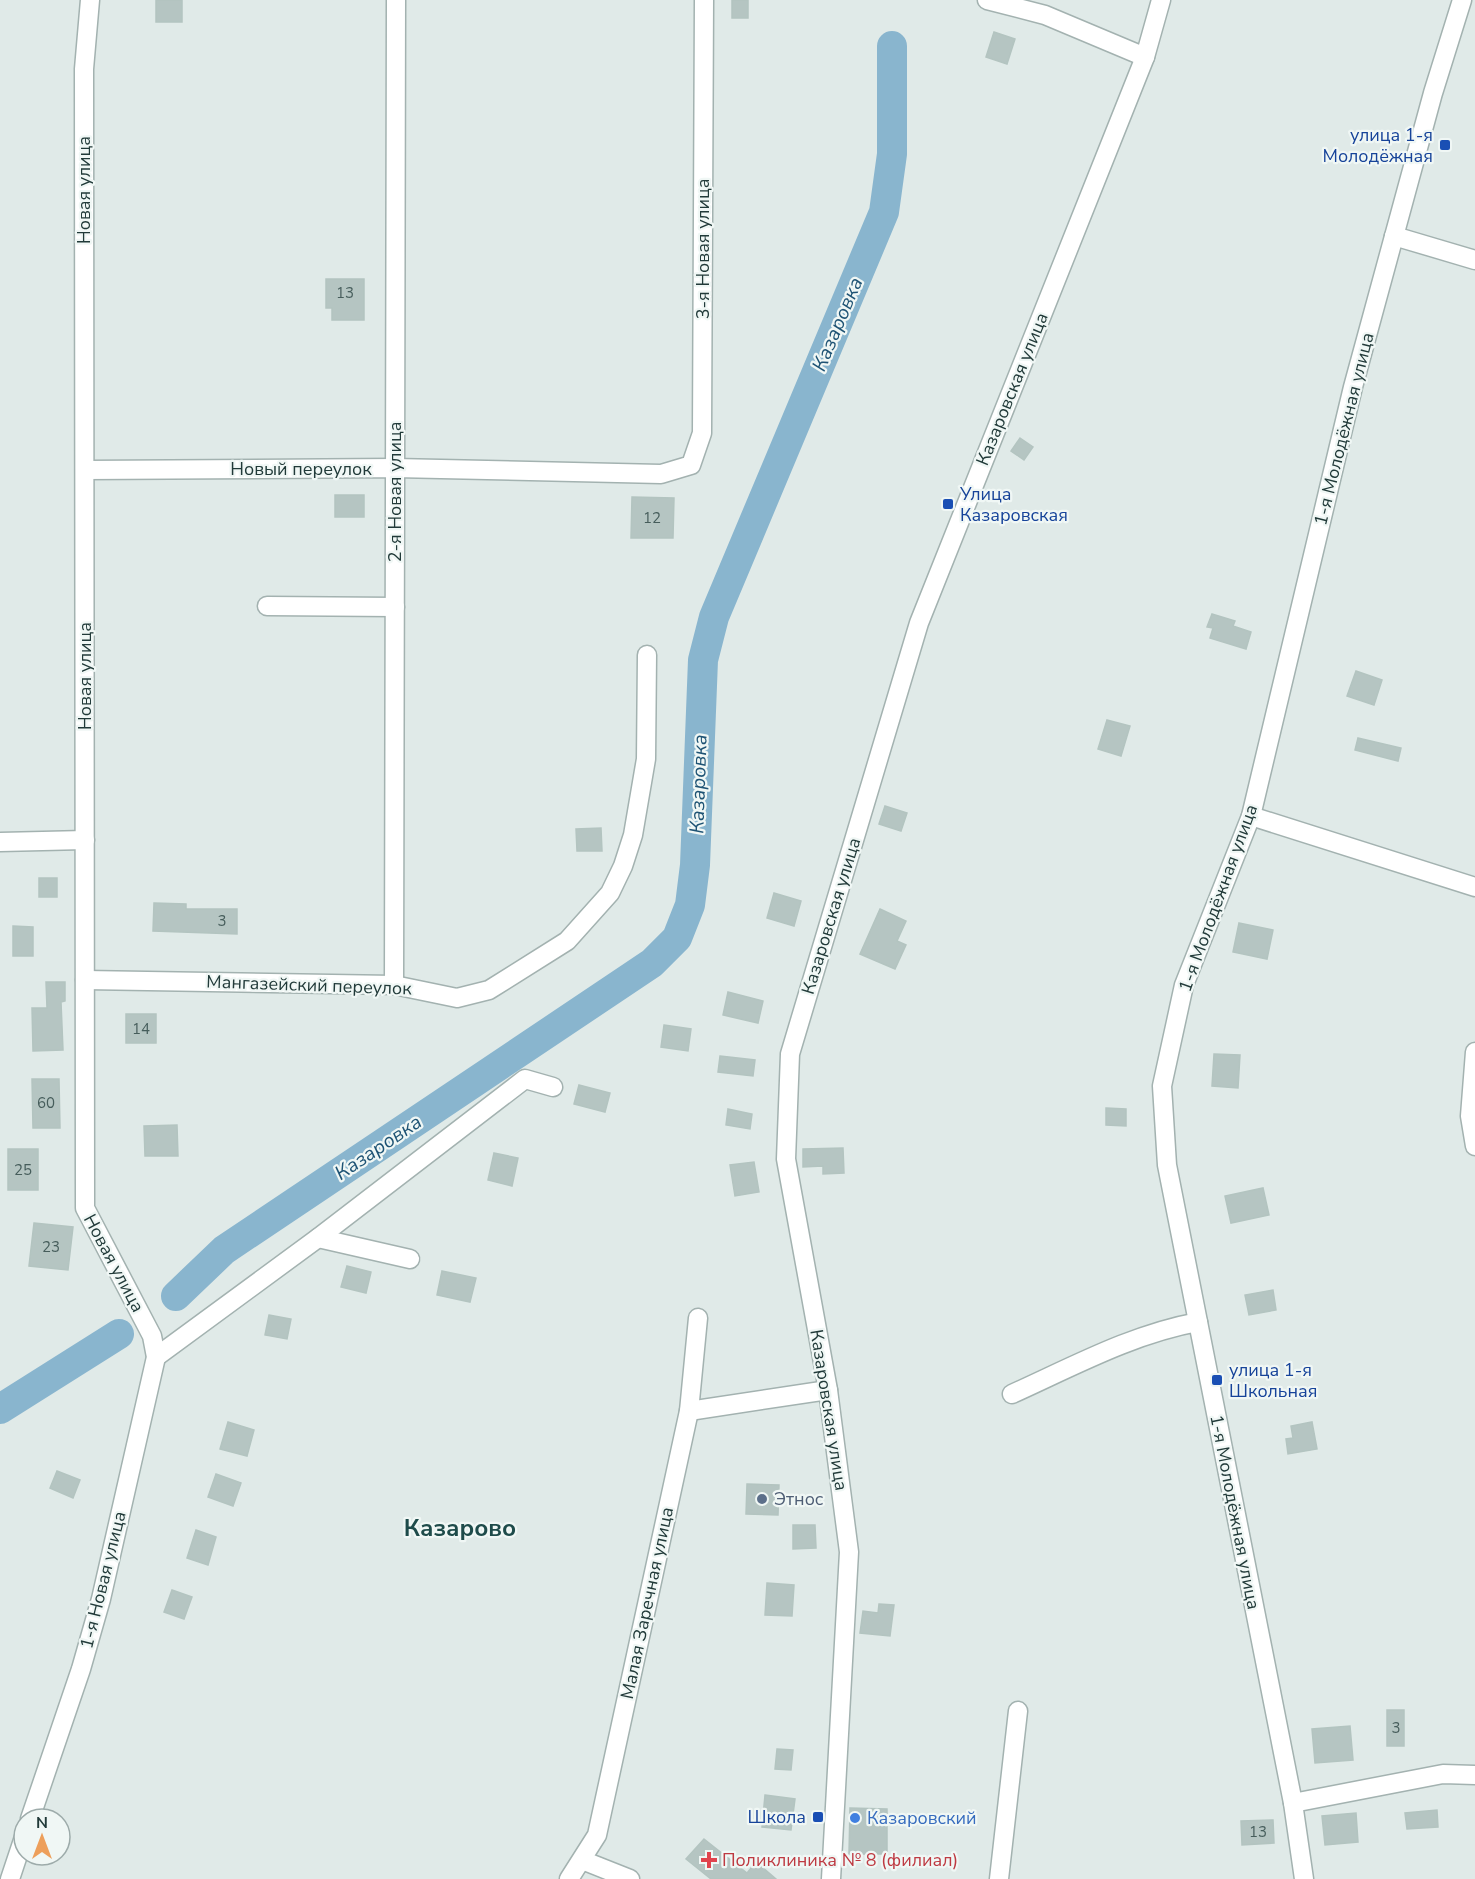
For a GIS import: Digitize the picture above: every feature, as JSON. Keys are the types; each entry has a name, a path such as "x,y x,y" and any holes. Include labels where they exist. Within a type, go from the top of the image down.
{"street":[{"name":"Новая улица","path":"90,0 84,69 85,1208 152,1336"},
{"name":"2-я Новая улица","path":"394,985 396,0"},
{"name":"3-я Новая улица","path":"661,474 691,465 702,433 704,0"},
{"path":"987,0 1045,15 1145,57"},
{"name":"Казаровская улица","path":"831,1879 849,1552 828,1390 786,1159 790,1054 919,623 1145,57 1161,0"},
{"name":"1-я Молодёжная улица","path":"1304,1879 1293,1803 1167,1166 1162,1086 1184,985 1251,816 1353,387 1433,93 1462,0"},
{"path":"1394,236 1475,260"},
{"name":"Новый переулок","path":"85,470 395,468 661,474"},
{"path":"267,606 395,607"},
{"name":"Мангазейский переулок","path":"85,980 394,985 457,998 489,990 567,942 610,893 633,835 646,759 647,655"},
{"path":"1251,816 1475,887"},
{"path":"0,842 85,840"},
{"path":"1474,1057 1470,1116 1475,1146"},
{"path":"156,1357 318,1238 525,1079 553,1087"},
{"path":"318,1238 410,1259"},
{"name":"Малая Заречная улица","path":"569,1879 597,1835 689,1411 698,1318"},
{"path":"1012,1394 1130,1341 1174,1326 1198,1322"},
{"name":"1-я Новая улица","path":"34,1807 81,1669 101,1599 156,1357 152,1336"},
{"path":"689,1411 828,1390"},
{"path":"999,1879 1018,1710"},
{"path":"1293,1803 1443,1774 1475,1775"},
{"path":"582,1860 630,1879"}],"building":[{"path":"156,0 182,0 182,22 156,22"},
{"path":"732,0 748,0 748,18 732,18"},
{"path":"994,32 1015,39 1007,64 986,57"},
{"path":"326,279 364,279 364,320 332,320 332,308 326,308"},
{"path":"1020,438 1033,447 1024,460 1011,451"},
{"path":"335,495 364,495 364,517 335,517"},
{"path":"632,497 674,498 673,538 631,538"},
{"path":"1212,614 1235,621 1233,626 1251,632 1246,649 1210,638 1213,628 1207,627"},
{"path":"1356,671 1382,680 1374,705 1347,696"},
{"path":"1107,720 1130,726 1121,756 1098,749"},
{"path":"1358,738 1401,748 1398,761 1355,750"},
{"path":"885,806 907,813 901,831 879,824"},
{"path":"601,828 602,851 577,851 576,829"},
{"path":"39,878 57,878 57,897 39,897"},
{"path":"774,893 801,901 794,926 767,918"},
{"path":"154,903 186,904 186,909 237,909 237,934 153,931"},
{"path":"880,909 906,921 897,941 906,945 895,969 860,954"},
{"path":"1239,923 1273,930 1267,959 1233,952"},
{"path":"13,926 33,927 33,956 13,956"},
{"path":"46,982 65,982 65,1001 61,1002 63,1050 33,1051 32,1008 47,1008"},
{"path":"728,992 763,1001 758,1023 723,1015"},
{"path":"126,1014 156,1014 156,1043 126,1043"},
{"path":"664,1025 691,1029 688,1051 661,1047"},
{"path":"1214,1054 1240,1055 1238,1088 1212,1086"},
{"path":"720,1056 755,1060 753,1076 718,1072"},
{"path":"32,1079 59,1079 60,1128 33,1128"},
{"path":"579,1085 610,1093 605,1112 574,1104"},
{"path":"1106,1108 1126,1109 1126,1126 1106,1125"},
{"path":"728,1109 752,1114 750,1129 726,1125"},
{"path":"177,1125 178,1156 145,1156 144,1126"},
{"path":"843,1148 844,1173 823,1174 823,1166 803,1167 803,1149"},
{"path":"8,1149 38,1149 38,1190 8,1190"},
{"path":"494,1153 518,1158 512,1186 488,1180"},
{"path":"754,1162 759,1192 735,1196 730,1165"},
{"path":"1263,1188 1269,1215 1231,1223 1225,1196"},
{"path":"34,1223 73,1227 68,1270 29,1266"},
{"path":"347,1266 371,1272 366,1293 341,1287"},
{"path":"442,1271 476,1278 470,1302 437,1295"},
{"path":"1273,1290 1276,1310 1249,1315 1245,1295"},
{"path":"269,1315 291,1319 287,1339 265,1335"},
{"path":"228,1422 254,1430 247,1456 220,1449"},
{"path":"1312,1422 1317,1449 1288,1454 1286,1439 1293,1438 1291,1426"},
{"path":"57,1471 80,1480 73,1498 50,1488"},
{"path":"216,1474 241,1483 233,1506 208,1497"},
{"name":"Этнос","path":"747,1484 779,1485 778,1515 746,1514"},
{"path":"793,1525 815,1525 816,1548 793,1549"},
{"path":"196,1530 216,1537 208,1565 187,1558"},
{"path":"767,1583 794,1585 792,1616 765,1615"},
{"path":"172,1590 192,1597 184,1619 164,1612"},
{"path":"879,1604 894,1605 890,1636 860,1633 863,1611 878,1613"},
{"path":"1387,1710 1404,1710 1404,1746 1387,1746"},
{"path":"1350,1726 1353,1760 1315,1763 1312,1729"},
{"path":"777,1749 793,1750 791,1770 775,1769"},
{"path":"765,1795 795,1799 791,1830 762,1827"},
{"path":"850,1808 887,1809 887,1854 849,1854"},
{"path":"1437,1810 1438,1827 1407,1829 1405,1813"},
{"path":"1356,1813 1358,1842 1325,1845 1322,1816"},
{"path":"1273,1820 1274,1843 1242,1845 1241,1821"},
{"name":"Поликлиника № 8 (филиал)","path":"704,1839 747,1873 756,1862 776,1879 711,1879 686,1859"}],"waterway":[{"name":"Казаровка","path":"176,1296 224,1250 652,963 677,938 690,905 695,865 703,660 714,617 884,212 892,154 892,46"},
{"name":"Казаровка","path":"0,1409 119,1334"}],"place":[{"name":"улица 1-я Молодёжная","path":"1445,145"},
{"name":"Улица Казаровская","path":"948,504"},
{"name":"улица 1-я Школьная","path":"1217,1380"},
{"name":"Этнос","path":"762,1499"},
{"name":"Школа","path":"818,1817"},
{"name":"Казаровский","path":"855,1818"},
{"name":"Поликлиника № 8 (филиал)","path":"709,1860"}],"district":[{"name":"Казарово","path":"460,1528"}]}
